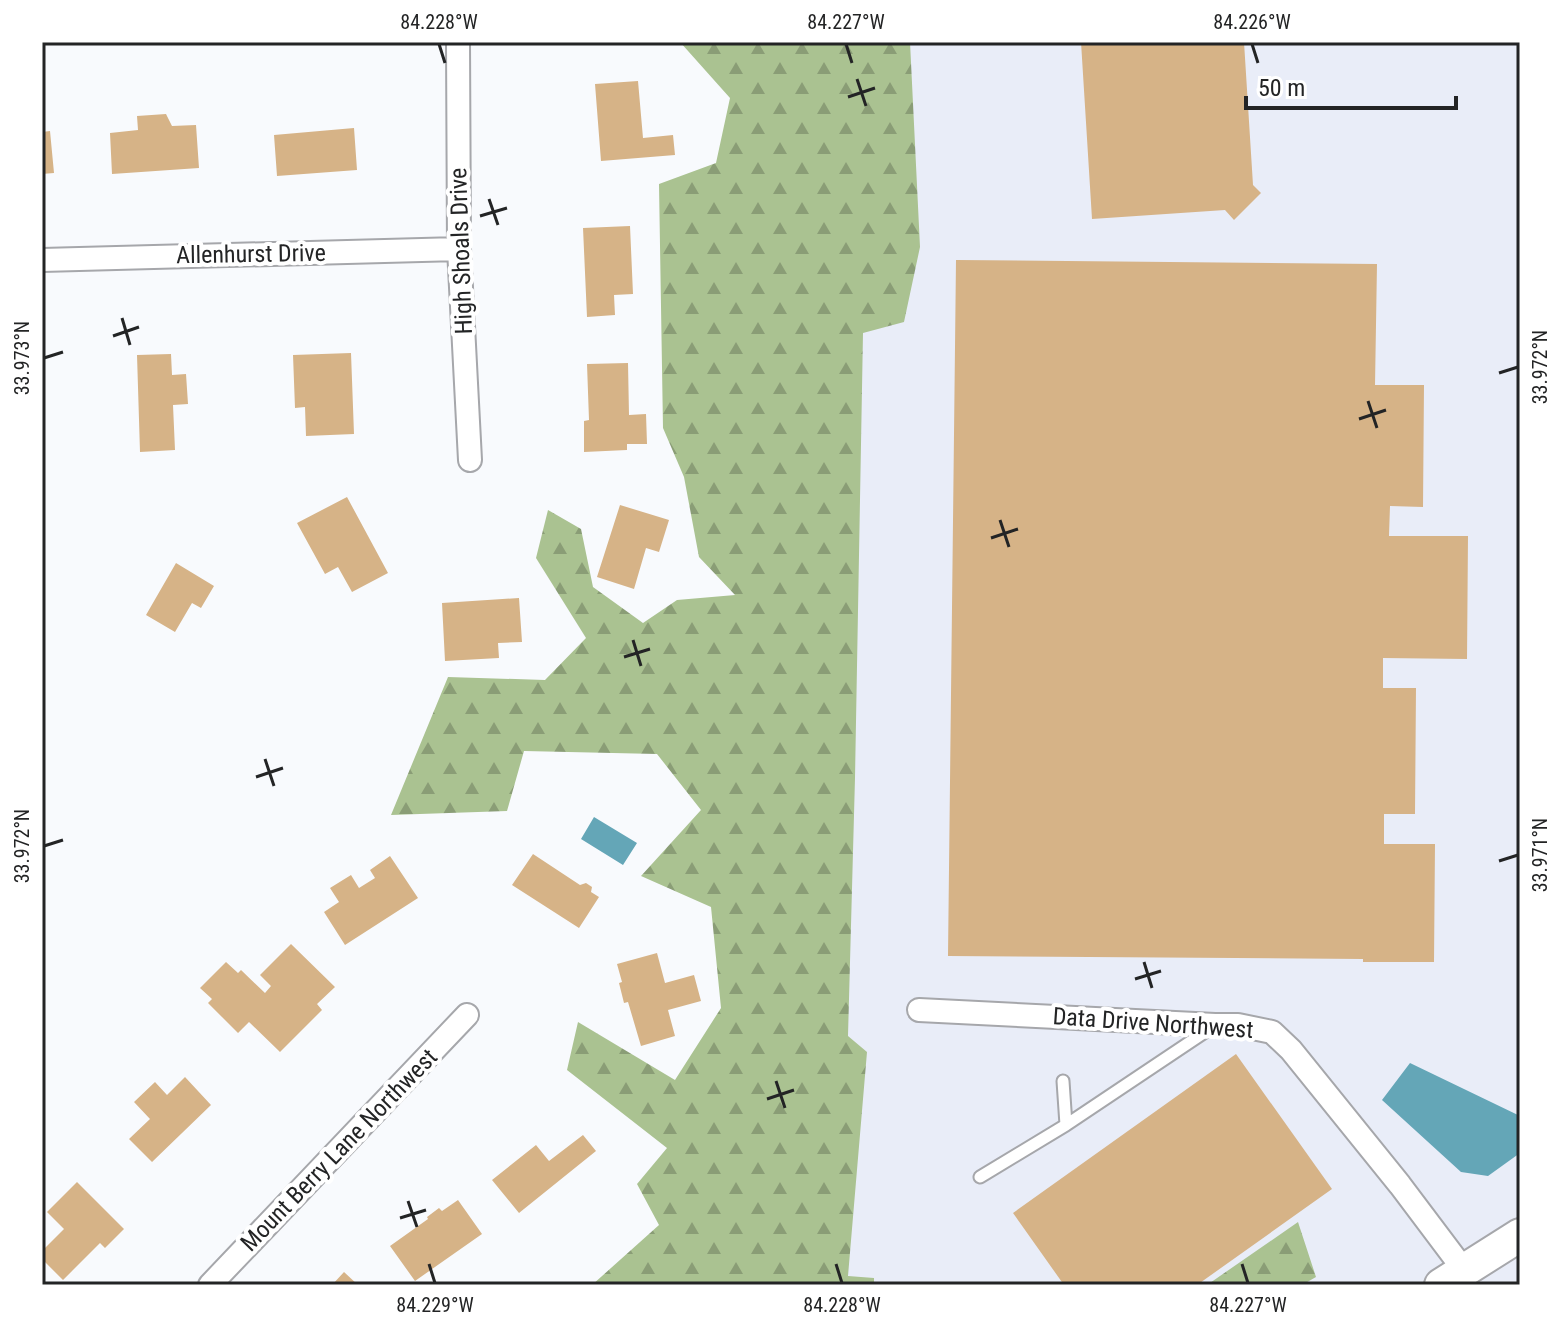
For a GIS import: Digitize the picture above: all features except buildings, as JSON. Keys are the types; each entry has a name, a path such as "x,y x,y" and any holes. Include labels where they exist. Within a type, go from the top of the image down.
{"main road":[{"path":"1452,1278 1520,1235"}],"street":[{"name":"High Shoals Drive","path":"458,42 459,249 470,460"},
{"name":"Allenhurst Drive","path":"42,260 459,249"},
{"name":"Data Drive Northwest","path":"919,1010 1238,1025 1272,1032 1291,1050 1400,1185 1452,1278"},
{"name":"Mount Berry Lane Northwest","path":"210,1285 467,1015"}],"lane":[{"path":"980,1177 1066,1125 1215,1025"},
{"path":"1063,1081 1066,1125"}],"shaded area":[{"path":"767,42 1520,42 1520,1285 611,1285 747,1148"}],"green space":[{"path":"680,42 910,42 920,247 904,322 863,333 848,1036 867,1052 848,1276 874,1278 874,1285 592,1285 659,1225 637,1184 667,1148 567,1070 578,1022 675,1080 721,1008 711,907 641,876 701,810 657,754 524,751 507,811 391,815 448,677 545,680 586,638 536,558 548,510 581,529 593,587 643,623 677,600 735,595 699,557 684,477 663,428 659,184 716,163 730,98"},
{"path":"1298,1222 1316,1277 1302,1285 1207,1285"}],"water":[{"path":"594,817 637,843 623,865 581,839"},
{"path":"1410,1063 1520,1116 1520,1153 1488,1176 1461,1172 1382,1100"}]}
